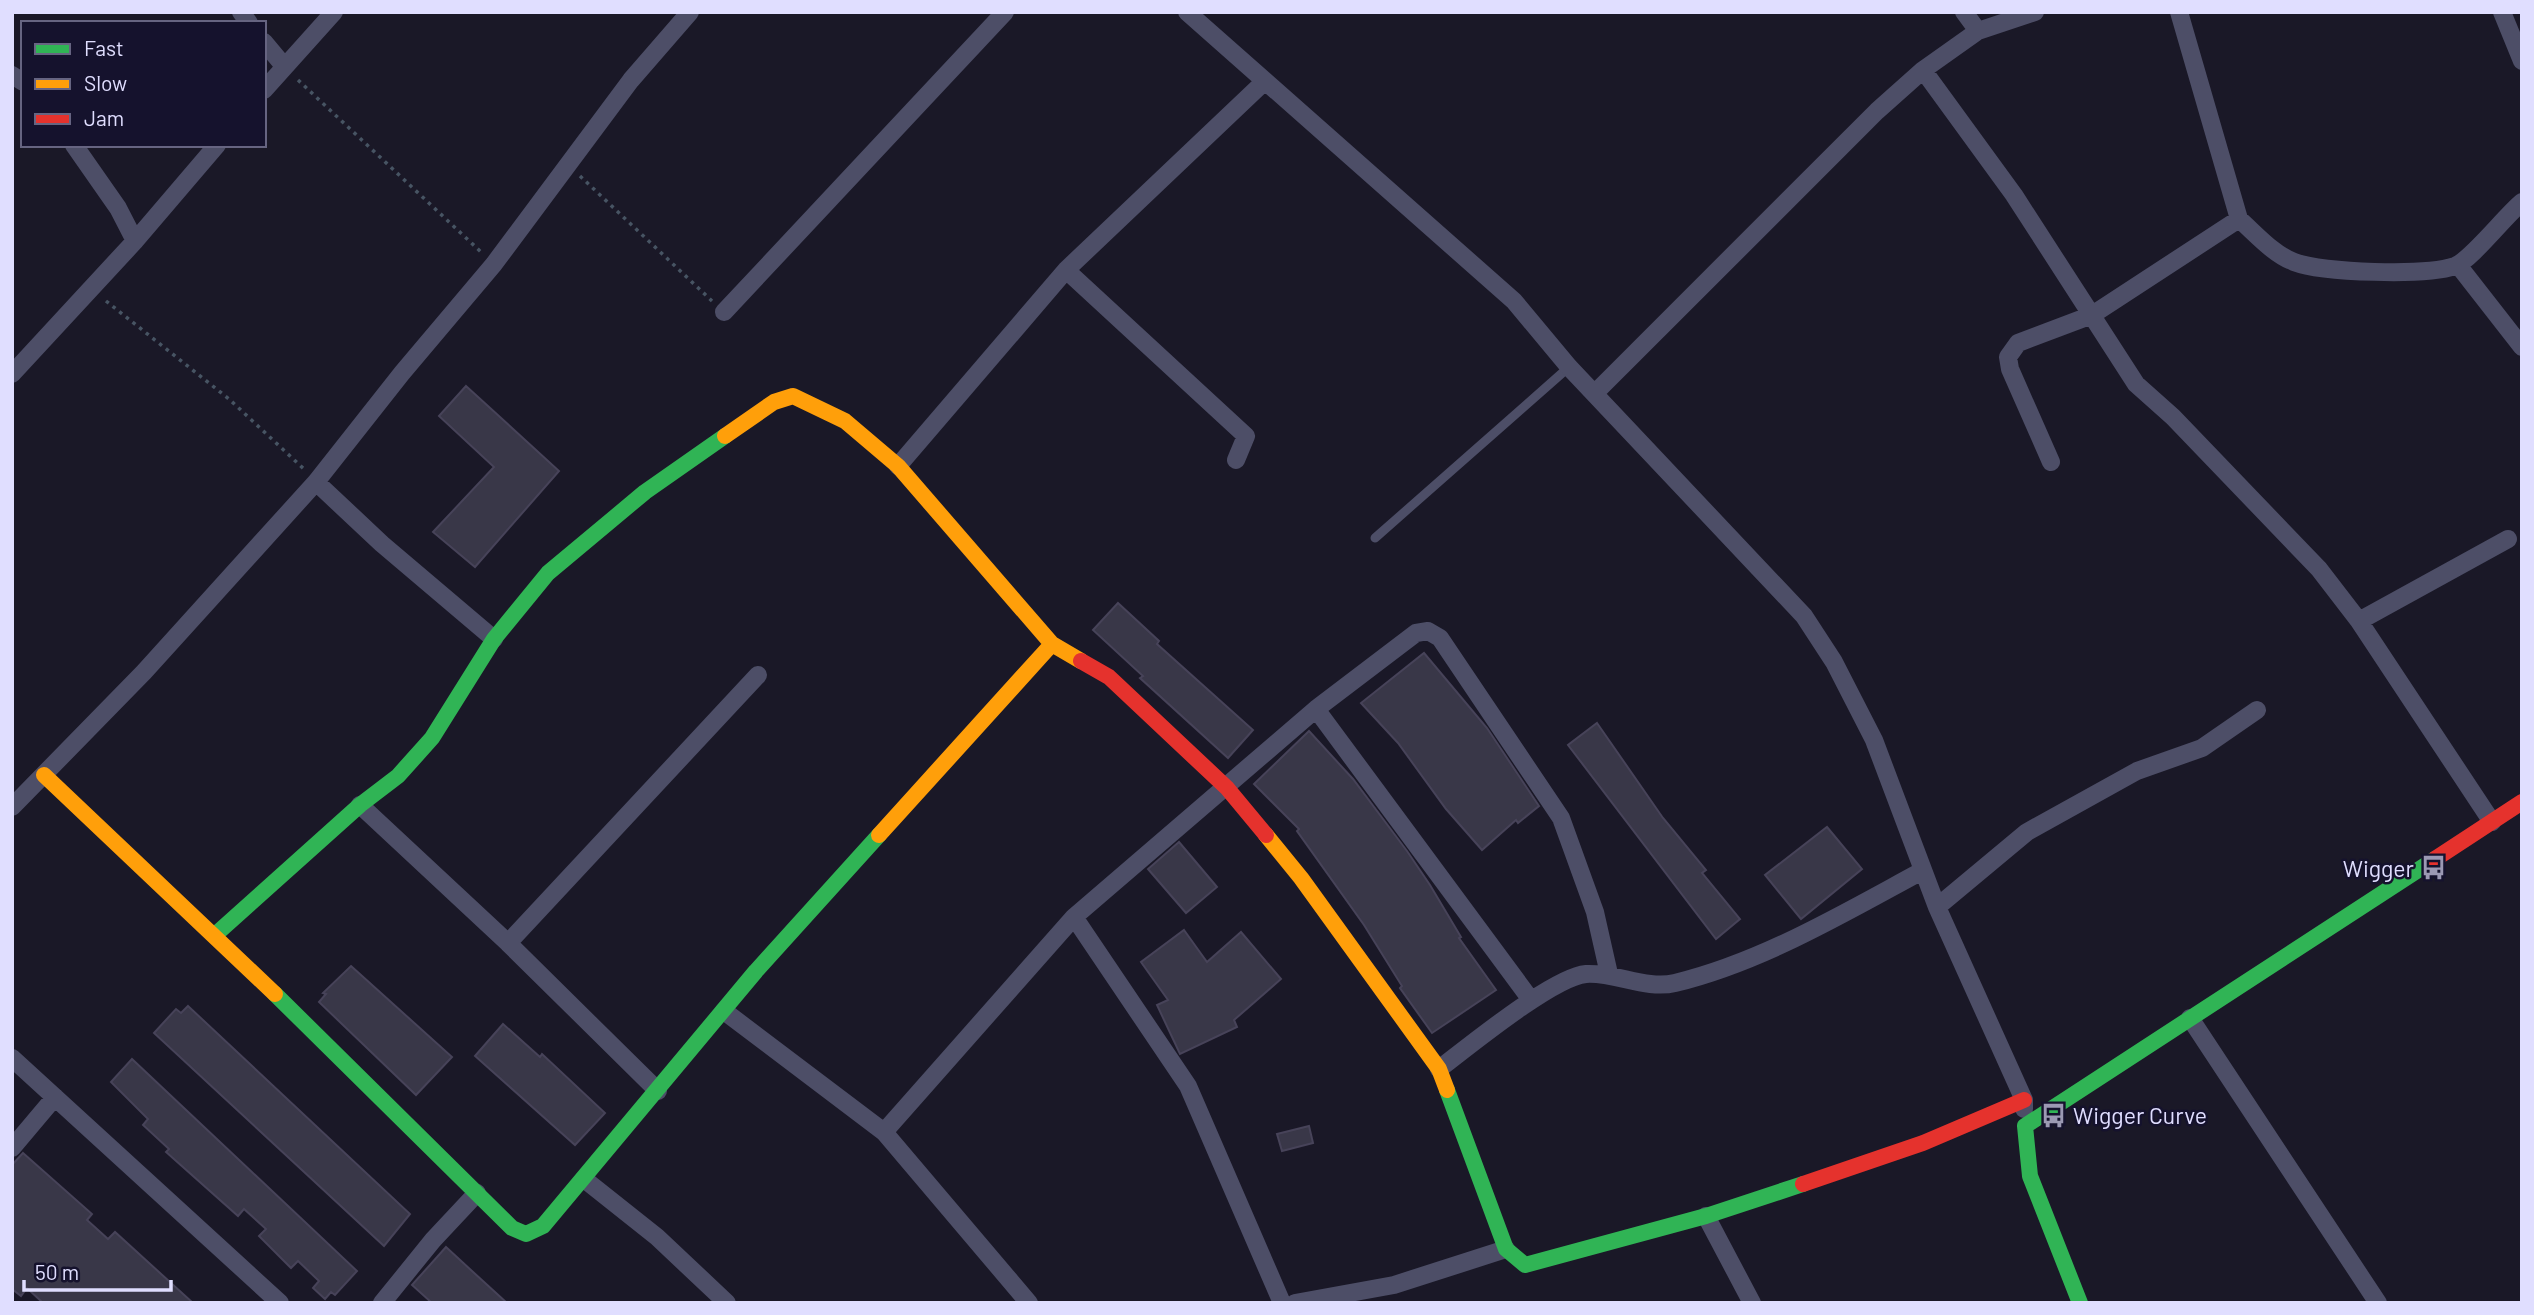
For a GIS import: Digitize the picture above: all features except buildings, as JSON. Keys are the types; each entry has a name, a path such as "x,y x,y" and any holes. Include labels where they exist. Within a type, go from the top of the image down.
{"street":[{"path":"266,88 334,12"},
{"path":"12,807 144,672 316,482 402,373 494,264 631,80 690,12"},
{"path":"724,312 1005,12"},
{"path":"1187,12 1514,301 1569,367 1804,616 1834,662 1874,740 1922,871 2024,1100 2030,1176 2080,1303"},
{"path":"1964,12 1978,31"},
{"path":"1595,393 1867,121 1923,70 1978,31 2035,12"},
{"path":"2179,12 2239,219 2269,247 2292,262 2317,268 2417,272 2458,265 2522,202"},
{"path":"2502,12 2522,61"},
{"path":"266,44 284,66"},
{"path":"1923,70 2014,195 2136,384 2173,417 2319,569 2359,621 2491,822"},
{"path":"898,466 1066,270 1265,80"},
{"path":"75,147 118,208 135,242"},
{"path":"12,374 135,242 215,147"},
{"path":"2051,462 2010,369 2008,357 2018,343 2092,315 2239,219"},
{"path":"2458,265 2522,347"},
{"path":"1066,270 1246,436 1236,460"},
{"path":"215,935 360,805 398,776 432,738 494,639 548,573 583,541 645,492 774,402 793,396 819,406 845,421 898,466 1052,644 1109,677 1227,788 1301,878 1439,1069 1506,1249 1525,1265 1706,1216 1923,1143 2024,1100"},
{"path":"316,482 382,544 494,639"},
{"path":"2359,621 2508,539"},
{"path":"884,1132 1074,918 1316,709 1416,634 1429,631 1440,638 1561,818 1595,912 1609,974"},
{"path":"44,775 215,935 512,1228 526,1234 543,1226 756,971 1052,644"},
{"path":"508,943 758,675"},
{"path":"1316,709 1531,1000"},
{"path":"1937,907 2027,832 2137,771 2202,748 2257,710"},
{"path":"2025,1126 2522,802"},
{"path":"360,805 508,943 658,1091"},
{"path":"1439,1069 1531,1000 1582,974 1609,974 1636,982 1671,984 1718,971 1829,921 1922,871"},
{"path":"1074,918 1188,1086 1282,1303"},
{"path":"724,1011 884,1132 1030,1303"},
{"path":"2190,1018 2378,1303"},
{"path":"12,1058 279,1303"},
{"path":"12,1147 55,1097"},
{"path":"584,1179 657,1237 727,1303"},
{"path":"382,1303 433,1240 477,1193"},
{"path":"1706,1216 1752,1303"},
{"path":"1295,1303 1394,1285 1506,1249"}],"lane":[{"path":"1376,538 1569,367"}],"path":[{"path":"284,66 494,264"},
{"path":"568,165 724,312"},
{"path":"90,289 229,399 316,482"}],"traffic: fast":[{"path":"215,935 360,805 398,776 432,738 494,639 548,573 645,492 725,436"},
{"path":"275,994 512,1228 526,1234 543,1226 756,971 879,835"},
{"path":"2080,1303 2030,1176 2025,1126 2435,859"},
{"path":"1447,1090 1506,1249 1525,1265 1706,1216 1803,1184"}],"traffic: slow":[{"path":"725,436 774,402 793,396 845,421 898,466 1052,644 1081,661"},
{"path":"879,835 1052,644"},
{"path":"44,775 275,994"},
{"path":"1266,835 1301,878 1439,1069 1447,1090"}],"traffic: jam":[{"path":"1081,661 1109,677 1227,788 1266,835"},
{"path":"2435,859 2522,802"},
{"path":"1803,1184 1923,1143 2024,1100"}],"place":[{"name":"Wigger","path":"2434,868"},
{"name":"Wigger Curve","path":"2053,1115"}]}
